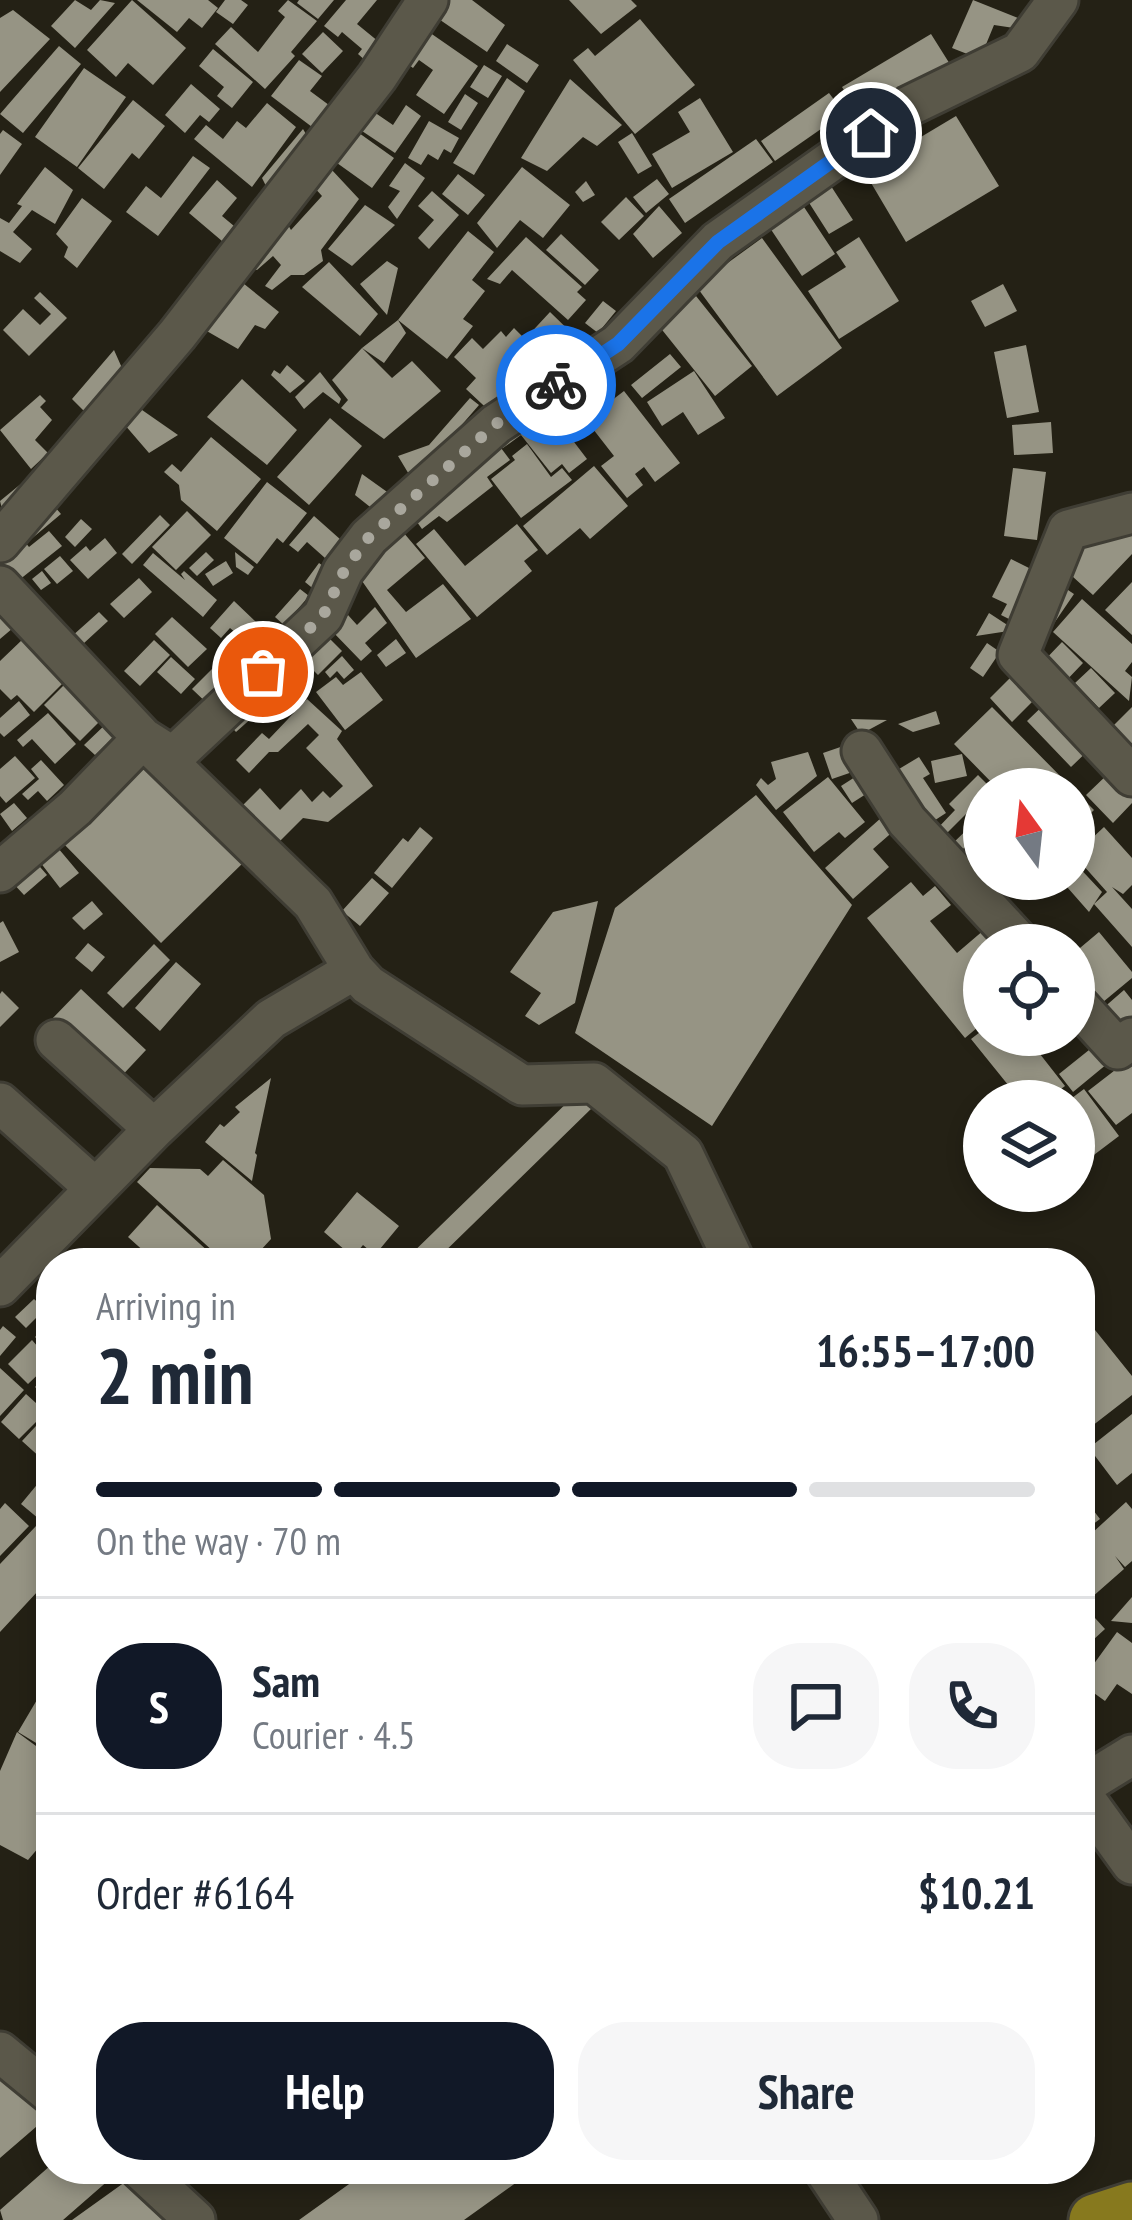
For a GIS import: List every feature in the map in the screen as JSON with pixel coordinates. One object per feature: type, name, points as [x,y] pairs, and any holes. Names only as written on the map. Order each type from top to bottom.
[{"type":"main road","points":[[1095,2220],[1132,2208]]},
{"type":"street","points":[[0,542],[177,335],[377,77],[428,0]]},
{"type":"street","points":[[142,738],[173,757],[323,616],[344,571],[369,537],[496,424],[618,344],[718,242],[909,106],[1020,52],[1058,0]]},
{"type":"street","points":[[1132,513],[1068,530],[1018,655],[1132,776]]},
{"type":"street","points":[[0,586],[142,738],[313,903],[368,985],[522,1085],[594,1083],[683,1154],[728,1248]]},
{"type":"street","points":[[0,872],[75,808],[142,738]]},
{"type":"street","points":[[862,751],[907,820],[1003,924]]},
{"type":"street","points":[[37,1248],[271,1019],[354,970]]},
{"type":"street","points":[[1095,1024],[1118,1049],[1132,1038]]},
{"type":"street","points":[[56,1040],[154,1129]]},
{"type":"street","points":[[0,1103],[95,1188]]},
{"type":"street","points":[[0,1286],[36,1249]]},
{"type":"street","points":[[1095,1779],[1132,1755]]},
{"type":"street","points":[[1095,1811],[1132,1864]]},
{"type":"street","points":[[0,2051],[36,2081]]},
{"type":"street","points":[[156,2184],[194,2220]]},
{"type":"street","points":[[834,2184],[858,2220]]},
{"type":"building","points":[[75,0],[91,10],[100,0],[115,3],[75,48],[51,26]]},
{"type":"building","points":[[132,0],[186,48],[153,85],[128,63],[116,77],[87,50]]},
{"type":"building","points":[[137,0],[208,0],[218,8],[202,28],[189,18],[177,32]]},
{"type":"building","points":[[225,0],[248,5],[233,24],[216,12]]},
{"type":"building","points":[[288,0],[317,21],[291,52],[295,56],[265,89],[215,44],[231,27],[258,52],[285,17],[278,11]]},
{"type":"building","points":[[299,0],[334,0],[318,19]]},
{"type":"building","points":[[346,0],[377,0],[357,24],[390,51],[375,69],[358,54],[362,49],[342,32],[338,37],[324,26]]},
{"type":"building","points":[[434,0],[472,0],[505,25],[487,52],[427,11]]},
{"type":"building","points":[[569,0],[631,0],[637,6],[601,34]]},
{"type":"building","points":[[973,0],[1018,18],[1014,28],[994,25],[980,59],[952,48]]},
{"type":"building","points":[[13,10],[50,39],[0,92],[0,18]]},
{"type":"building","points":[[640,19],[695,85],[635,134],[573,60],[588,48],[595,56]]},
{"type":"building","points":[[426,30],[478,66],[444,114],[416,95],[433,70],[419,60],[413,68],[404,61]]},
{"type":"building","points":[[323,32],[343,51],[322,73],[302,54]]},
{"type":"building","points":[[931,34],[953,69],[864,122],[842,87]]},
{"type":"building","points":[[507,44],[539,65],[527,83],[496,61]]},
{"type":"building","points":[[59,46],[81,64],[23,133],[0,114]]},
{"type":"building","points":[[213,49],[253,82],[232,108],[217,96],[224,87],[199,66]]},
{"type":"building","points":[[299,60],[322,76],[310,91],[337,111],[320,133],[271,96]]},
{"type":"building","points":[[484,65],[502,76],[488,98],[470,87]]},
{"type":"building","points":[[84,68],[126,97],[77,167],[35,137]]},
{"type":"building","points":[[507,78],[525,91],[474,175],[453,163]]},
{"type":"building","points":[[570,79],[622,125],[597,146],[583,137],[547,171],[521,158]]},
{"type":"building","points":[[191,84],[220,109],[209,122],[200,115],[185,133],[165,115]]},
{"type":"building","points":[[829,93],[844,113],[775,161],[761,141]]},
{"type":"building","points":[[465,94],[478,103],[461,130],[448,122]]},
{"type":"building","points":[[700,98],[733,152],[672,188],[652,154],[690,132],[678,112]]},
{"type":"building","points":[[133,100],[165,126],[139,159],[132,153],[104,189],[78,168]]},
{"type":"building","points":[[267,103],[296,127],[252,187],[194,139],[206,125],[223,139],[237,121],[246,128]]},
{"type":"building","points":[[406,105],[421,116],[395,153],[362,131],[374,112],[393,125]]},
{"type":"building","points":[[956,116],[999,186],[906,242],[864,171]]},
{"type":"building","points":[[429,121],[459,138],[451,153],[444,149],[438,160],[428,154],[421,165],[408,158]]},
{"type":"building","points":[[303,129],[316,151],[273,200],[262,178]]},
{"type":"building","points":[[3,130],[22,144],[0,175],[0,134]]},
{"type":"building","points":[[359,133],[394,158],[372,188],[337,163]]},
{"type":"building","points":[[632,133],[652,166],[638,174],[618,142]]},
{"type":"building","points":[[756,139],[773,162],[685,223],[669,199]]},
{"type":"building","points":[[193,156],[210,168],[158,236],[126,212],[146,186],[161,198]]},
{"type":"building","points":[[405,163],[425,178],[397,219],[388,207],[400,191],[389,186]]},
{"type":"building","points":[[45,167],[73,190],[55,224],[32,210],[13,232],[32,249],[20,263],[0,251],[0,218],[9,223]]},
{"type":"building","points":[[522,167],[570,205],[543,238],[520,220],[497,248],[477,223]]},
{"type":"building","points":[[331,169],[359,199],[321,250],[323,261],[304,275],[291,275],[272,290],[265,286],[281,265],[273,256],[257,270],[246,267],[287,223],[291,230],[322,196],[313,186]]},
{"type":"building","points":[[458,174],[485,195],[468,215],[442,194]]},
{"type":"building","points":[[657,179],[669,194],[646,213],[633,197]]},
{"type":"building","points":[[217,180],[237,198],[222,216],[234,226],[222,241],[189,213]]},
{"type":"building","points":[[586,181],[595,195],[583,202],[575,192]]},
{"type":"building","points":[[829,183],[853,220],[829,234],[806,198]]},
{"type":"building","points":[[432,191],[459,215],[429,249],[418,238],[434,220],[418,206]]},
{"type":"building","points":[[626,197],[644,216],[619,240],[601,222]]},
{"type":"building","points":[[82,198],[112,221],[77,268],[64,257],[68,247],[56,234]]},
{"type":"building","points":[[802,204],[835,254],[802,276],[768,225]]},
{"type":"building","points":[[365,205],[395,225],[352,266],[328,249]]},
{"type":"building","points":[[659,206],[682,233],[653,258],[633,234]]},
{"type":"building","points":[[468,231],[494,252],[472,280],[485,291],[463,319],[473,326],[447,359],[398,320]]},
{"type":"building","points":[[561,234],[599,270],[585,285],[546,250]]},
{"type":"building","points":[[526,237],[582,287],[577,292],[586,300],[568,320],[512,270],[500,284],[487,279]]},
{"type":"building","points":[[859,237],[899,301],[839,339],[808,291],[846,267],[836,252]]},
{"type":"building","points":[[762,238],[842,348],[777,396],[696,286]]},
{"type":"building","points":[[387,261],[398,268],[387,315],[360,284]]},
{"type":"building","points":[[329,262],[378,314],[360,336],[302,287]]},
{"type":"building","points":[[238,279],[279,312],[265,329],[255,325],[238,349],[198,326]]},
{"type":"building","points":[[1003,284],[1017,311],[985,327],[971,301]]},
{"type":"building","points":[[40,292],[67,318],[29,356],[3,330],[23,309],[40,325],[51,314],[34,298]]},
{"type":"building","points":[[696,296],[752,366],[715,396],[659,326]]},
{"type":"building","points":[[603,301],[616,311],[598,333],[585,323]]},
{"type":"building","points":[[550,312],[583,344],[552,377],[544,369],[497,418],[466,389],[476,378],[454,357],[472,338],[483,349],[501,331],[506,337],[514,328],[525,339]]},
{"type":"building","points":[[398,320],[406,333],[384,363],[362,348]]},
{"type":"building","points":[[1026,345],[1039,412],[1007,418],[994,352]]},
{"type":"building","points":[[362,348],[392,378],[412,361],[441,391],[384,439],[341,408],[348,400],[332,380]]},
{"type":"building","points":[[114,350],[122,368],[86,413],[72,399]]},
{"type":"building","points":[[670,354],[681,367],[642,398],[631,385]]},
{"type":"building","points":[[287,365],[305,381],[290,393],[271,375],[274,370],[280,374]]},
{"type":"building","points":[[694,371],[725,418],[698,435],[683,412],[662,426],[647,402]]},
{"type":"building","points":[[320,372],[341,399],[339,404],[323,392],[304,409],[295,397]]},
{"type":"building","points":[[242,379],[297,430],[267,465],[207,417]]},
{"type":"building","points":[[624,391],[680,463],[655,482],[644,467],[635,474],[643,485],[627,498],[601,466],[614,456],[586,420]]},
{"type":"building","points":[[553,392],[582,429],[571,438],[587,459],[569,473],[562,464],[551,473],[521,435],[503,448],[496,438]]},
{"type":"building","points":[[40,395],[46,401],[40,407],[52,420],[35,440],[48,453],[31,469],[0,430]]},
{"type":"building","points":[[470,398],[479,405],[413,481],[398,456],[429,445]]},
{"type":"building","points":[[132,403],[178,435],[149,453],[118,417]]},
{"type":"building","points":[[330,418],[362,446],[309,505],[277,477]]},
{"type":"building","points":[[1051,422],[1053,453],[1014,455],[1012,425]]},
{"type":"building","points":[[211,437],[261,479],[217,531],[181,500],[179,485],[164,472],[172,464],[181,472]]},
{"type":"building","points":[[495,440],[510,460],[487,477],[493,486],[447,522],[439,516],[422,529],[407,508]]},
{"type":"building","points":[[527,444],[551,477],[562,468],[572,480],[521,518],[491,479]]},
{"type":"building","points":[[594,466],[628,506],[590,539],[580,528],[547,555],[523,526]]},
{"type":"building","points":[[1013,468],[1046,472],[1037,540],[1004,536]]},
{"type":"building","points":[[362,474],[397,499],[379,514],[355,495]]},
{"type":"building","points":[[267,482],[307,513],[283,543],[277,538],[257,564],[224,538]]},
{"type":"building","points":[[22,483],[28,491],[3,513],[0,501]]},
{"type":"building","points":[[48,499],[61,514],[30,540],[17,525]]},
{"type":"building","points":[[187,511],[211,535],[176,570],[152,547]]},
{"type":"building","points":[[160,515],[170,525],[132,564],[122,554]]},
{"type":"building","points":[[314,516],[341,540],[325,558],[307,542],[298,552],[289,545]]},
{"type":"building","points":[[81,519],[92,529],[75,547],[65,537]]},
{"type":"building","points":[[392,519],[425,558],[387,590],[406,612],[443,584],[471,619],[416,658],[355,571]]},
{"type":"building","points":[[1132,520],[1132,554],[1093,595],[1062,567],[1069,541]]},
{"type":"building","points":[[517,524],[538,550],[524,561],[532,571],[477,617],[416,544],[434,529],[465,566]]},
{"type":"building","points":[[49,531],[62,546],[14,584],[0,567],[0,546],[17,532],[29,547]]},
{"type":"building","points":[[105,538],[117,553],[88,579],[70,560]]},
{"type":"building","points":[[206,552],[214,560],[197,576],[189,568]]},
{"type":"building","points":[[235,552],[254,567],[248,575],[236,567]]},
{"type":"building","points":[[153,553],[185,580],[184,571],[217,600],[203,617],[143,565]]},
{"type":"building","points":[[60,556],[73,571],[57,584],[44,569]]},
{"type":"building","points":[[1011,559],[1043,575],[1019,624],[1001,615],[1007,604],[992,597]]},
{"type":"building","points":[[226,561],[233,573],[213,586],[205,574]]},
{"type":"building","points":[[319,563],[331,572],[316,591],[305,582]]},
{"type":"building","points":[[42,571],[51,583],[41,590],[32,579]]},
{"type":"building","points":[[139,578],[152,592],[124,618],[110,604]]},
{"type":"building","points":[[1132,582],[1132,635],[1105,610]]},
{"type":"building","points":[[1059,584],[1074,594],[1044,638]]},
{"type":"building","points":[[300,589],[309,596],[284,625],[275,617]]},
{"type":"building","points":[[1082,599],[1132,644],[1132,662],[1125,671],[1132,677],[1129,701],[1053,632]]},
{"type":"building","points":[[234,601],[257,623],[242,638],[230,628],[221,638],[210,628]]},
{"type":"building","points":[[375,607],[387,623],[365,643],[372,651],[361,661],[331,630],[348,615],[357,625]]},
{"type":"building","points":[[99,612],[108,621],[71,655],[62,645]]},
{"type":"building","points":[[0,613],[13,628],[0,639]]},
{"type":"building","points":[[989,613],[1015,630],[976,636]]},
{"type":"building","points":[[172,617],[207,649],[188,667],[155,634]]},
{"type":"building","points":[[269,621],[283,632],[266,652],[252,641]]},
{"type":"building","points":[[322,631],[342,651],[318,675],[306,663],[299,670],[291,663]]},
{"type":"building","points":[[23,639],[65,681],[34,712],[17,695],[11,700],[0,689],[0,661]]},
{"type":"building","points":[[396,639],[406,653],[386,667],[377,655]]},
{"type":"building","points":[[154,640],[170,655],[140,686],[124,671]]},
{"type":"building","points":[[1062,642],[1083,663],[1061,686],[1040,665]]},
{"type":"building","points":[[987,643],[1000,652],[983,677],[970,668]]},
{"type":"building","points":[[342,656],[354,670],[344,679],[337,671],[330,678],[325,672]]},
{"type":"building","points":[[171,657],[195,679],[181,694],[157,672]]},
{"type":"building","points":[[215,666],[234,685],[211,707],[192,689]]},
{"type":"building","points":[[1091,668],[1115,693],[1099,708],[1075,683]]},
{"type":"building","points":[[361,672],[383,700],[345,730],[316,692],[336,677],[343,685]]},
{"type":"building","points":[[285,674],[305,692],[293,705],[283,696],[261,720],[254,716],[236,732],[226,721]]},
{"type":"building","points":[[1014,674],[1037,697],[1012,722],[990,698]]},
{"type":"building","points":[[68,681],[104,717],[80,741],[44,705]]},
{"type":"building","points":[[1051,698],[1095,744],[1071,767],[1027,721]]},
{"type":"building","points":[[307,699],[342,731],[337,739],[373,786],[328,822],[303,818],[278,843],[242,806],[260,788],[280,810],[301,789],[312,802],[323,791],[330,798],[343,786],[306,748],[319,735],[308,724],[249,773],[236,760],[262,733],[269,739]]},
{"type":"building","points":[[19,701],[30,715],[4,737],[0,718]]},
{"type":"building","points":[[992,707],[1052,768],[977,768],[954,744]]},
{"type":"building","points":[[1132,707],[1132,744],[1113,726]]},
{"type":"building","points":[[936,711],[940,724],[913,732],[898,724]]},
{"type":"building","points":[[48,713],[76,744],[55,764],[32,739],[23,747],[17,740]]},
{"type":"building","points":[[851,719],[887,720],[861,734]]},
{"type":"building","points":[[108,722],[118,733],[95,755],[84,745]]},
{"type":"building","points":[[855,742],[864,768],[832,779],[823,753]]},
{"type":"building","points":[[808,752],[817,776],[776,810],[756,785],[761,778],[768,785],[776,779],[771,762]]},
{"type":"building","points":[[962,754],[963,777],[935,783],[931,761]]},
{"type":"building","points":[[142,755],[246,860],[161,943],[58,838]]},
{"type":"building","points":[[15,756],[35,778],[6,803],[0,796],[0,769]]},
{"type":"building","points":[[919,757],[930,774],[923,778],[946,813],[923,828],[889,775]]},
{"type":"building","points":[[41,760],[64,785],[47,801],[38,791],[28,800],[22,794],[39,779],[31,769]]},
{"type":"building","points":[[866,770],[877,787],[852,803],[841,786]]},
{"type":"building","points":[[1109,773],[1132,796],[1132,803],[1113,823],[1095,804],[1095,786]]},
{"type":"building","points":[[828,777],[865,822],[845,838],[839,832],[814,852],[783,812]]},
{"type":"building","points":[[963,790],[963,817],[943,837],[936,830],[955,810],[949,804]]},
{"type":"building","points":[[756,795],[852,905],[712,1126],[575,1033],[615,908]]},
{"type":"building","points":[[14,803],[27,818],[12,831],[0,814]]},
{"type":"building","points":[[891,809],[904,822],[873,849],[889,867],[853,899],[825,868]]},
{"type":"building","points":[[420,827],[433,838],[392,888],[374,873],[403,838],[408,842]]},
{"type":"building","points":[[1104,827],[1132,858],[1132,885],[1123,894],[1112,887],[1132,909],[1132,947],[1094,904],[1107,892],[1095,879],[1095,835]]},
{"type":"building","points":[[963,833],[963,849],[958,854],[950,846]]},
{"type":"building","points":[[58,848],[79,873],[60,888],[40,862]]},
{"type":"building","points":[[34,860],[47,875],[24,895],[11,881]]},
{"type":"building","points":[[372,878],[389,893],[360,926],[342,911]]},
{"type":"building","points":[[911,882],[923,896],[935,886],[951,905],[930,921],[957,953],[963,948],[963,1036],[867,918]]},
{"type":"building","points":[[1095,884],[1102,892],[1089,912],[1078,900],[1095,900]]},
{"type":"building","points":[[92,901],[103,914],[84,930],[72,918]]},
{"type":"building","points":[[598,901],[575,1003],[539,1025],[525,1016],[541,993],[510,972],[553,912]]},
{"type":"building","points":[[3,921],[19,952],[0,962],[0,923]]},
{"type":"building","points":[[1099,932],[1132,972],[1132,978],[1097,1007],[1095,1005],[1095,935]]},
{"type":"building","points":[[88,943],[105,957],[92,972],[75,958]]},
{"type":"building","points":[[154,944],[170,960],[123,1008],[107,993]]},
{"type":"building","points":[[176,962],[201,984],[160,1031],[135,1008]]},
{"type":"building","points":[[81,989],[146,1050],[116,1082],[50,1021]]},
{"type":"building","points":[[1124,990],[1132,1000],[1132,1028],[1123,1036],[1101,1010]]},
{"type":"building","points":[[2,991],[19,1008],[0,1027],[0,994]]},
{"type":"building","points":[[1099,1042],[1113,1059],[1088,1080],[1064,1080],[1059,1074],[1082,1056],[1095,1056]]},
{"type":"building","points":[[985,1056],[1042,1056],[1060,1080],[1004,1080]]},
{"type":"building","points":[[1132,1057],[1132,1113],[1116,1125],[1095,1100],[1095,1086]]},
{"type":"building","points":[[271,1078],[252,1181],[205,1142],[220,1124],[224,1127],[240,1112],[235,1107]]},
{"type":"building","points":[[578,1092],[593,1107],[448,1248],[417,1248]]},
{"type":"building","points":[[1095,1104],[1119,1136],[1095,1154]]},
{"type":"building","points":[[223,1160],[264,1195],[271,1239],[263,1248],[210,1248],[137,1182],[150,1168],[200,1169],[208,1176]]},
{"type":"building","points":[[357,1192],[399,1226],[381,1248],[343,1248],[324,1232]]},
{"type":"building","points":[[157,1205],[204,1248],[140,1248],[128,1237]]},
{"type":"building","points":[[36,1301],[36,1318],[26,1328],[15,1317]]},
{"type":"building","points":[[3,1326],[16,1337],[0,1356],[0,1330]]},
{"type":"building","points":[[1095,1330],[1132,1376],[1132,1395],[1095,1424]]},
{"type":"building","points":[[32,1340],[36,1345],[36,1376],[28,1384],[8,1364]]},
{"type":"building","points":[[0,1368],[24,1390],[0,1416]]},
{"type":"building","points":[[26,1394],[36,1403],[36,1422],[19,1439],[1,1422]]},
{"type":"building","points":[[1132,1414],[1132,1473],[1117,1485],[1095,1456],[1095,1443]]},
{"type":"building","points":[[36,1426],[36,1454],[22,1441]]},
{"type":"building","points":[[36,1486],[36,1516],[21,1504]]},
{"type":"building","points":[[1126,1502],[1132,1509],[1132,1561],[1125,1567],[1115,1556],[1124,1569],[1095,1594],[1095,1530]]},
{"type":"building","points":[[5,1503],[29,1526],[0,1556],[0,1509]]},
{"type":"building","points":[[36,1526],[36,1593],[0,1632],[0,1564]]},
{"type":"building","points":[[1132,1597],[1132,1623],[1111,1621]]},
{"type":"building","points":[[1095,1618],[1105,1629],[1095,1638]]},
{"type":"building","points":[[1117,1632],[1132,1643],[1132,1694],[1117,1684],[1105,1701],[1095,1694],[1095,1662]]},
{"type":"building","points":[[36,1701],[36,1743],[18,1732]]},
{"type":"building","points":[[17,1732],[36,1746],[36,1851],[28,1860],[0,1845],[0,1771]]},
{"type":"building","points":[[0,2078],[36,2103],[36,2127],[0,2158]]},
{"type":"building","points":[[36,2178],[36,2184],[104,2184],[63,2220],[3,2220],[0,2210]]},
{"type":"building","points":[[122,2184],[137,2184],[163,2220],[72,2220]]},
{"type":"building","points":[[349,2184],[514,2184],[464,2220],[299,2220]]},
{"type":"way so far","points":[[263,672],[323,616],[344,571],[369,537],[496,424],[556,385]]},
{"type":"route","points":[[556,385],[618,344],[718,242],[871,133]]}]
